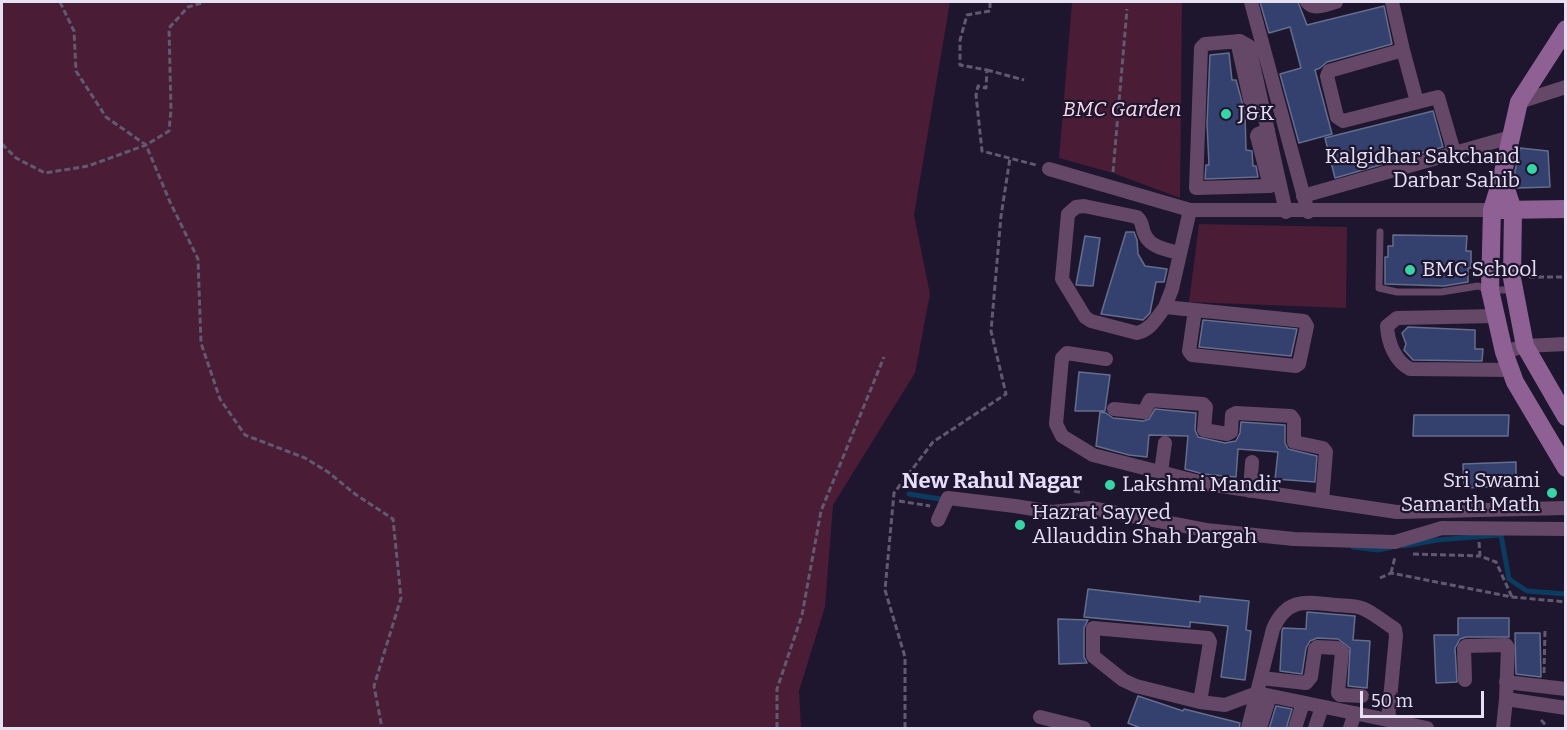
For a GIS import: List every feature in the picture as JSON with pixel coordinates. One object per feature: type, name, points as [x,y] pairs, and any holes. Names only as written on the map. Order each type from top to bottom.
[{"type":"street","points":[[1251,2],[1308,212]]},
{"type":"street","points":[[1307,2],[1314,7],[1336,2]]},
{"type":"street","points":[[1392,2],[1417,102]]},
{"type":"street","points":[[1566,29],[1519,102],[1492,210],[1490,290],[1504,352],[1515,382],[1566,468]]},
{"type":"street","points":[[1237,41],[1252,108]]},
{"type":"street","points":[[1268,130],[1257,136],[1270,186],[1196,188],[1201,48],[1205,44],[1237,41],[1249,46],[1268,130],[1286,212]]},
{"type":"street","points":[[1403,50],[1329,71],[1327,76],[1337,117],[1343,122],[1436,97],[1439,98],[1454,152]]},
{"type":"street","points":[[1519,102],[1566,87]]},
{"type":"street","points":[[1303,196],[1511,137]]},
{"type":"street","points":[[1049,169],[1190,210],[1308,212],[1566,209]]},
{"type":"street","points":[[1502,177],[1513,210],[1514,284],[1525,346],[1566,417]]},
{"type":"street","points":[[1180,253],[1156,246],[1146,237],[1143,224],[1137,217],[1084,206],[1076,207],[1068,214],[1062,279],[1085,317],[1091,321],[1137,333],[1145,331],[1165,307],[1172,289],[1190,210]]},
{"type":"street","points":[[1165,307],[1195,310],[1304,321],[1307,326],[1299,364],[1296,366],[1192,355],[1189,351],[1195,310]]},
{"type":"street","points":[[1496,316],[1397,318],[1387,326],[1388,340],[1401,364],[1410,369],[1511,370]]},
{"type":"street","points":[[1504,352],[1525,346],[1566,344]]},
{"type":"street","points":[[1107,359],[1067,353],[1064,356],[1056,424],[1058,432],[1093,455],[1207,484],[1397,512],[1425,506],[1566,508]]},
{"type":"street","points":[[1114,409],[1144,412],[1150,400],[1203,404],[1206,406],[1204,430],[1227,434],[1231,432],[1232,415],[1236,413],[1291,416],[1294,420],[1294,442],[1323,448],[1326,452],[1322,501]]},
{"type":"street","points":[[1161,472],[1165,443]]},
{"type":"street","points":[[1250,490],[1252,462]]},
{"type":"street","points":[[941,514],[948,498],[1052,512],[1091,508],[1206,530],[1294,539],[1395,542],[1442,528],[1566,529]]},
{"type":"street","points":[[1260,729],[1263,694],[1260,678],[1273,629],[1278,617],[1287,608],[1300,602],[1361,607],[1395,629],[1396,636],[1379,722]]},
{"type":"street","points":[[1200,702],[1210,642],[1208,638],[1093,628],[1094,656],[1123,680],[1136,686],[1200,702],[1225,705],[1263,694],[1355,713],[1379,722],[1427,729]]},
{"type":"street","points":[[1465,680],[1464,648],[1466,646],[1503,645],[1508,648],[1503,729]]},
{"type":"street","points":[[1260,678],[1306,683],[1311,677],[1315,649],[1317,647],[1337,648],[1342,651],[1338,693],[1362,696]]},
{"type":"street","points":[[1506,682],[1566,689]]},
{"type":"street","points":[[1546,687],[1546,705]]},
{"type":"street","points":[[1248,729],[1263,694]]},
{"type":"street","points":[[1506,699],[1566,708]]},
{"type":"street","points":[[1295,729],[1303,703]]},
{"type":"street","points":[[1315,729],[1322,707]]},
{"type":"street","points":[[1350,729],[1355,713]]},
{"type":"street","points":[[1040,717],[1084,729]]},
{"type":"lane","points":[[1380,232],[1379,288],[1397,292],[1441,292],[1478,286],[1490,290],[1514,284]]},
{"type":"path","points":[[60,2],[74,31],[76,71],[106,117],[146,145],[170,202],[198,258],[201,343],[220,399],[245,435],[305,458],[393,519],[401,598],[374,686],[382,729]]},
{"type":"path","points":[[2,144],[16,158],[45,173],[88,166],[146,145],[169,131],[170,28],[188,7],[205,2]]},
{"type":"path","points":[[990,2],[990,11],[967,15],[960,40],[960,65],[1024,80]]},
{"type":"path","points":[[1113,188],[1127,9]]},
{"type":"path","points":[[987,70],[986,88],[978,86],[976,94],[982,151],[1049,169]]},
{"type":"path","points":[[905,729],[904,657],[885,590],[894,493],[933,442],[1006,394],[991,331],[1001,216],[1010,158]]},
{"type":"path","points":[[1514,284],[1566,277]]},
{"type":"path","points":[[777,729],[777,689],[802,615],[820,511],[884,357]]},
{"type":"path","points":[[899,501],[941,514]]},
{"type":"path","points":[[1479,528],[1480,556]]},
{"type":"path","points":[[1391,573],[1396,553]]},
{"type":"path","points":[[1405,554],[1480,556],[1496,562],[1512,597]]},
{"type":"path","points":[[1380,578],[1391,573],[1512,597],[1566,602]]},
{"type":"path","points":[[1545,630],[1546,687]]},
{"type":"green space","points":[[2,2],[950,2],[914,215],[930,294],[915,373],[833,505],[825,607],[799,691],[801,728],[2,728]]},
{"type":"green space","name":"BMC Garden","points":[[1072,2],[1182,2],[1180,198],[1113,173],[1059,158]]},
{"type":"green space","points":[[1199,224],[1347,227],[1346,308],[1189,302]]},
{"type":"building","points":[[1260,2],[1298,2],[1307,25],[1384,6],[1392,44],[1327,62],[1315,70],[1332,134],[1299,143],[1280,74],[1301,68],[1290,27],[1269,33]]},
{"type":"building","name":"J&K","points":[[1229,53],[1232,80],[1236,80],[1245,113],[1246,150],[1252,151],[1253,166],[1256,166],[1258,177],[1205,179],[1206,165],[1209,165],[1207,124],[1210,55]]},
{"type":"building","points":[[1433,111],[1443,147],[1335,178],[1325,138]]},
{"type":"building","name":"Kalgidhar Sakchand Darbar Sahib","points":[[1520,148],[1548,151],[1550,187],[1517,188],[1515,171]]},
{"type":"building","points":[[1126,232],[1134,232],[1138,254],[1145,266],[1167,269],[1164,282],[1156,282],[1150,313],[1143,320],[1101,314]]},
{"type":"building","points":[[1393,235],[1467,236],[1466,251],[1471,251],[1468,282],[1444,286],[1385,284],[1385,257],[1388,257],[1388,246],[1393,246]]},
{"type":"building","points":[[1085,236],[1100,238],[1093,286],[1076,285]]},
{"type":"building","points":[[1203,320],[1297,329],[1291,356],[1199,347]]},
{"type":"building","points":[[1408,327],[1475,330],[1475,349],[1483,349],[1482,361],[1413,360],[1404,350],[1406,344],[1402,333]]},
{"type":"building","points":[[1079,372],[1110,375],[1105,411],[1075,411]]},
{"type":"building","points":[[1155,409],[1196,413],[1195,430],[1198,437],[1225,443],[1236,441],[1240,433],[1241,422],[1285,425],[1285,443],[1288,449],[1317,456],[1315,482],[1275,479],[1278,452],[1238,449],[1236,477],[1203,474],[1185,469],[1188,436],[1149,435],[1147,457],[1129,455],[1096,446],[1100,412],[1113,418],[1143,421],[1149,419]]},
{"type":"building","points":[[1414,415],[1509,415],[1508,436],[1413,436]]},
{"type":"building","points":[[1516,462],[1516,486],[1464,488],[1463,464]]},
{"type":"building","points":[[1088,589],[1200,602],[1200,596],[1249,601],[1246,630],[1251,631],[1245,680],[1221,677],[1228,626],[1190,622],[1190,627],[1084,617]]},
{"type":"building","points":[[1307,612],[1355,616],[1353,640],[1370,641],[1367,688],[1348,686],[1350,648],[1338,639],[1317,638],[1310,641],[1306,648],[1302,674],[1280,671],[1283,628],[1306,629]]},
{"type":"building","points":[[1458,618],[1509,618],[1509,637],[1460,639],[1455,648],[1457,682],[1436,683],[1434,635],[1458,635]]},
{"type":"building","points":[[1058,619],[1088,620],[1084,628],[1084,657],[1087,663],[1059,664]]},
{"type":"building","points":[[1515,633],[1540,633],[1541,677],[1516,674]]},
{"type":"building","points":[[1138,696],[1183,711],[1184,709],[1240,723],[1239,729],[1143,729],[1128,723]]},
{"type":"building","points":[[1276,706],[1292,709],[1286,729],[1269,729]]},
{"type":"waterway","points":[[909,494],[946,500]]},
{"type":"waterway","points":[[1404,546],[1437,540],[1501,535],[1509,579],[1527,591],[1566,594]]},
{"type":"waterway","points":[[1353,547],[1378,550],[1392,547]]},
{"type":"place","name":"J&K","points":[[1226,114]]},
{"type":"place","name":"Kalgidhar Sakchand Darbar Sahib","points":[[1532,169]]},
{"type":"place","name":"BMC School","points":[[1410,270]]},
{"type":"place","name":"Lakshmi Mandir","points":[[1110,485]]},
{"type":"place","name":"Sri Swami Samarth Math","points":[[1552,493]]},
{"type":"place","name":"Hazrat Sayyed Allauddin Shah Dargah","points":[[1020,525]]},
{"type":"district","name":"New Rahul Nagar","points":[[992,482]]}]
